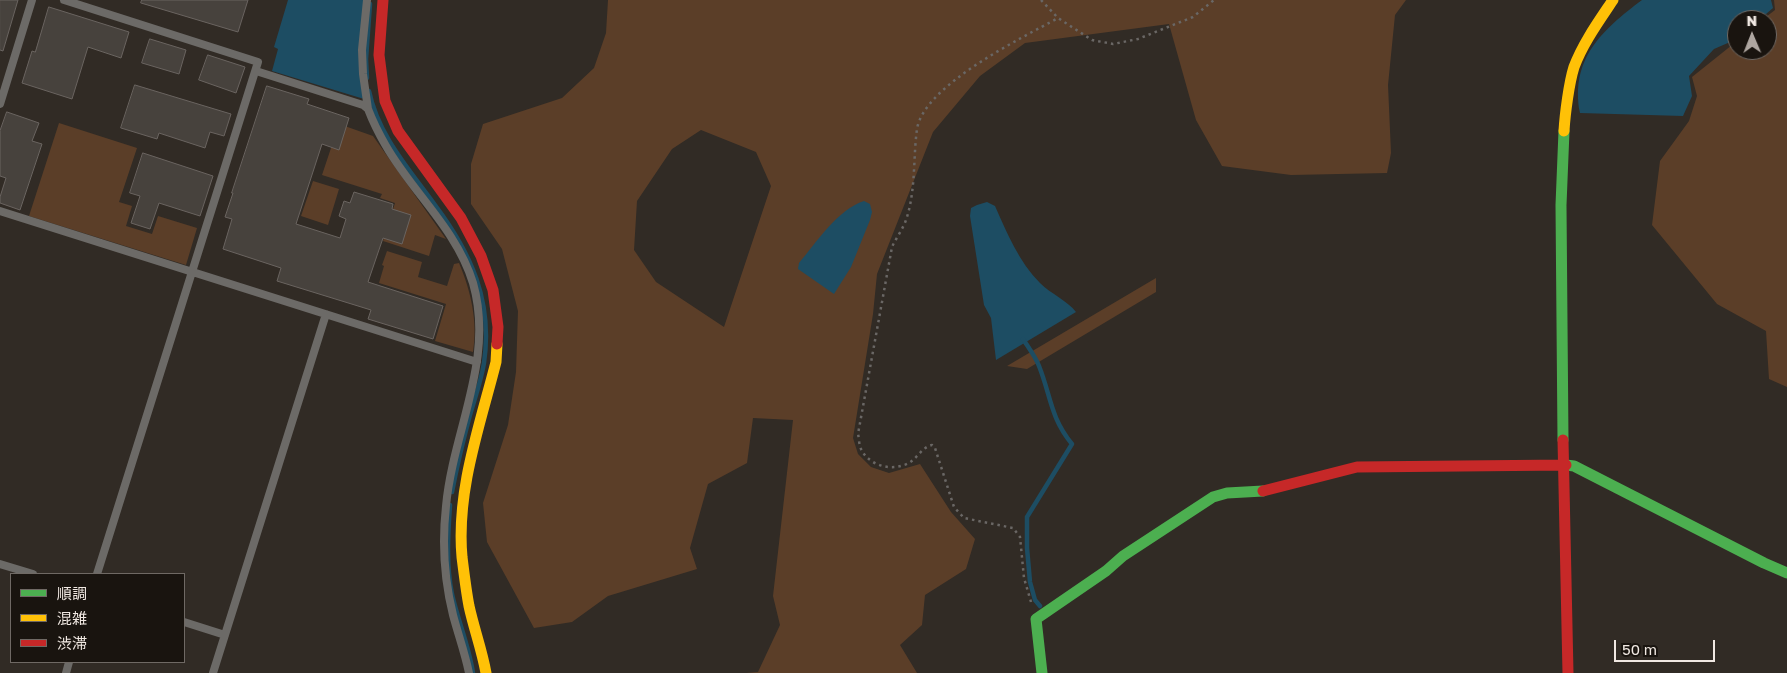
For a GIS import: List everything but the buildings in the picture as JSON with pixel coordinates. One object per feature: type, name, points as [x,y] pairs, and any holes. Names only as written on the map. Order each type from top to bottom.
[{"type":"street","points":[[383,0],[379,55],[384,101],[398,131],[461,218],[481,256],[493,290],[498,326],[496,362],[465,484],[461,519],[462,556],[469,606],[486,673]]},
{"type":"street","points":[[1568,673],[1563,464],[1561,205],[1565,117],[1574,67],[1592,31],[1613,0]]},
{"type":"street","points":[[1042,673],[1036,619],[1106,571],[1123,556],[1212,497],[1226,492],[1269,491],[1357,467],[1563,464],[1574,466],[1787,573]]},
{"type":"lane","points":[[0,104],[32,0]]},
{"type":"lane","points":[[64,0],[258,62],[97,573]]},
{"type":"lane","points":[[367,0],[362,50],[368,109],[386,148],[445,227],[462,254],[473,283],[478,310],[480,338],[475,377],[451,471],[446,505],[444,547],[448,590],[469,673]]},
{"type":"lane","points":[[256,71],[363,105],[368,109]]},
{"type":"lane","points":[[0,74],[8,77]]},
{"type":"lane","points":[[0,211],[477,362]]},
{"type":"lane","points":[[213,673],[326,314]]},
{"type":"lane","points":[[0,564],[30,573]]},
{"type":"lane","points":[[185,622],[225,635]]},
{"type":"path","points":[[1041,0],[1058,18],[1092,40],[1113,44],[1138,39],[1194,17],[1214,0]]},
{"type":"path","points":[[1036,619],[1024,578],[1020,536],[1013,528],[964,518],[954,507],[937,452],[932,445],[927,446],[919,456],[905,465],[886,467],[870,461],[860,448],[858,434],[892,246],[906,221],[911,199],[918,126],[924,111],[952,81],[1014,42],[1058,18]]},
{"type":"shaded area","points":[[608,0],[1406,0],[1395,15],[1388,85],[1391,153],[1387,173],[1291,175],[1222,166],[1196,120],[1169,24],[1025,43],[980,76],[933,132],[877,274],[873,314],[853,438],[858,454],[871,467],[889,473],[920,464],[951,512],[975,539],[966,569],[925,595],[922,625],[900,645],[917,673],[746,673],[758,672],[780,625],[773,596],[793,420],[753,418],[747,463],[708,484],[690,548],[697,569],[608,596],[572,622],[534,628],[487,542],[483,503],[508,425],[516,372],[518,311],[502,249],[471,204],[471,164],[483,124],[562,98],[594,68],[606,33]],"holes":[[[701,130],[756,152],[771,186],[724,327],[656,282],[634,250],[637,201],[672,149]]]},
{"type":"shaded area","points":[[1774,0],[1787,0],[1787,387],[1769,379],[1766,331],[1717,304],[1652,225],[1660,161],[1689,121],[1697,96],[1692,77],[1727,49],[1727,60],[1777,60],[1777,10],[1775,10]]},
{"type":"shaded area","points":[[59,123],[137,148],[119,202],[132,206],[126,226],[152,234],[158,216],[197,228],[186,265],[29,216]]},
{"type":"shaded area","points":[[339,124],[373,136],[446,239],[435,235],[429,256],[383,241],[395,203],[380,198],[382,194],[322,175]]},
{"type":"shaded area","points":[[313,181],[339,189],[328,225],[301,216]]},
{"type":"shaded area","points":[[387,251],[422,262],[418,277],[447,286],[454,264],[459,263],[467,284],[474,318],[473,352],[435,341],[446,304],[379,283]]},
{"type":"shaded area","points":[[1156,278],[1156,292],[1027,369],[1007,366]]},
{"type":"water","points":[[288,0],[364,0],[364,99],[272,71],[278,49],[274,47]]},
{"type":"water","points":[[1642,0],[1771,0],[1773,8],[1771,10],[1727,10],[1727,43],[1714,49],[1689,76],[1692,96],[1683,116],[1580,113],[1578,94],[1580,77],[1585,61],[1602,35],[1627,11]]},
{"type":"water","points":[[864,201],[870,204],[872,212],[870,220],[851,267],[834,294],[798,269],[799,263],[836,219],[854,205]]},
{"type":"water","points":[[987,202],[995,206],[1014,247],[1033,275],[1044,287],[1069,304],[1076,312],[996,360],[991,318],[984,305],[970,216],[971,208]]},
{"type":"waterway","points":[[367,78],[366,59],[370,4]]},
{"type":"waterway","points":[[369,91],[373,107],[387,137],[459,241],[469,260],[482,298],[486,340],[484,363],[452,492]]},
{"type":"waterway","points":[[1023,339],[1039,366],[1059,425],[1072,444],[1027,517],[1030,582],[1035,600],[1040,606]]},
{"type":"waterway","points":[[450,505],[448,550],[450,583],[473,673]]},
{"type":"traffic: fast","points":[[1563,440],[1561,205],[1564,131]]},
{"type":"traffic: fast","points":[[1566,465],[1574,466],[1787,573]]},
{"type":"traffic: fast","points":[[1042,673],[1036,619],[1106,571],[1123,556],[1213,497],[1227,493],[1263,491]]},
{"type":"traffic: slow","points":[[1564,131],[1570,81],[1574,67],[1587,41],[1613,0]]},
{"type":"traffic: slow","points":[[486,673],[468,600],[462,557],[461,532],[466,483],[496,362],[497,344]]},
{"type":"traffic: jam","points":[[383,0],[379,55],[385,101],[398,131],[461,218],[481,256],[493,290],[498,327],[497,344]]},
{"type":"traffic: jam","points":[[1563,440],[1568,673]]},
{"type":"traffic: jam","points":[[1263,491],[1357,467],[1566,465]]}]
